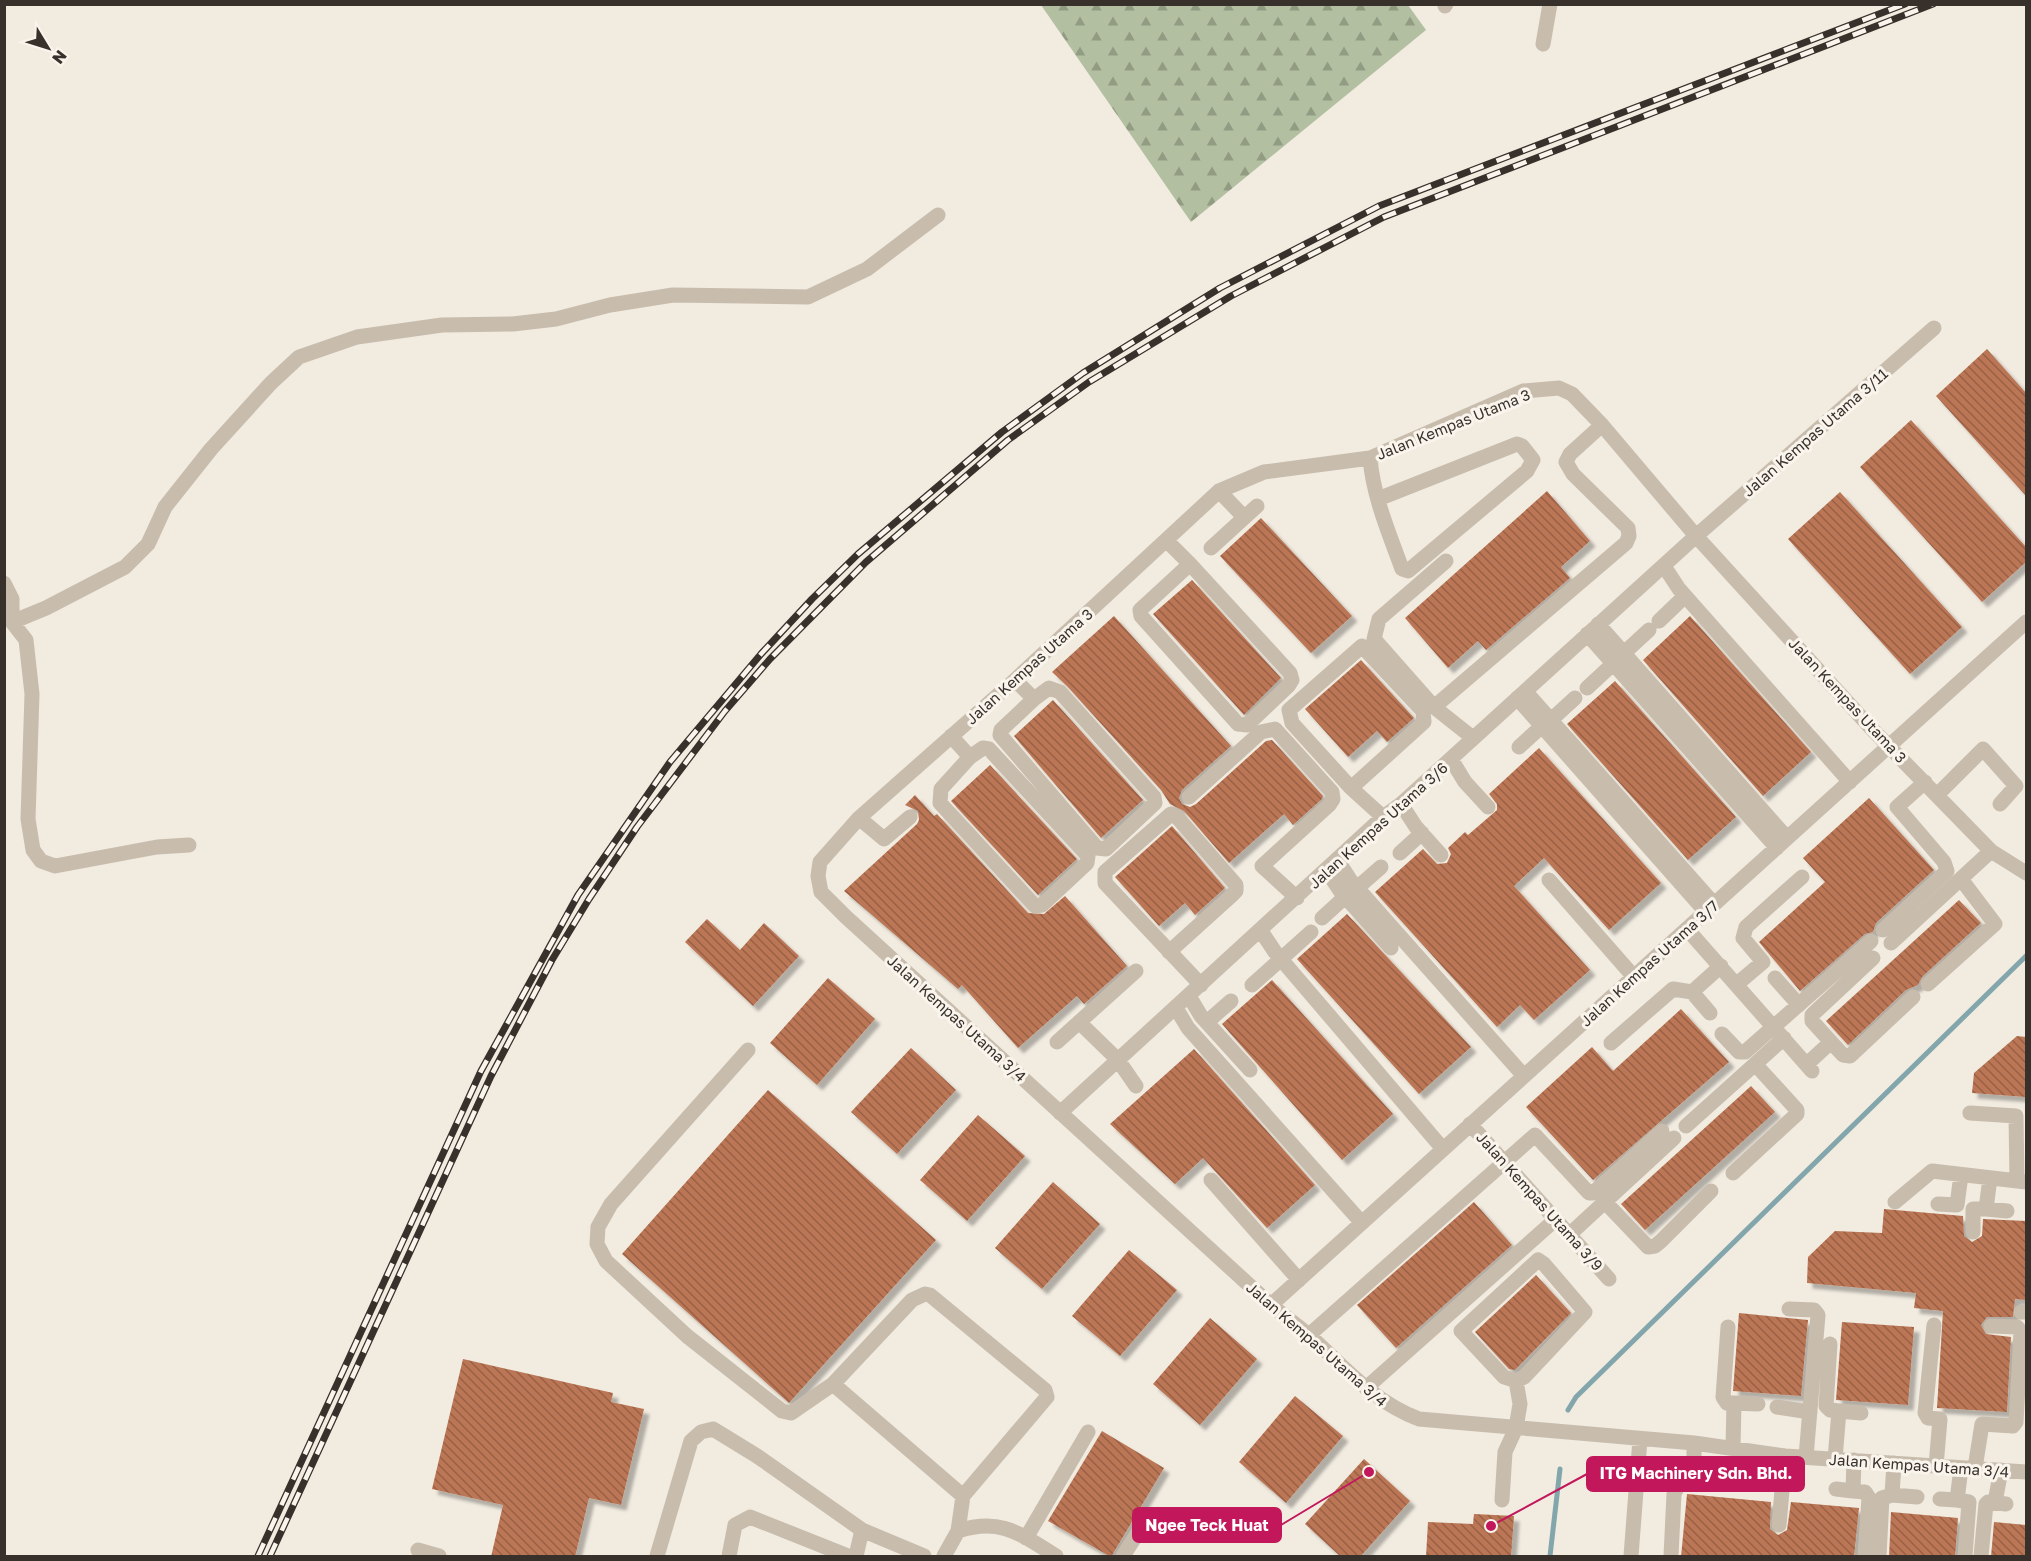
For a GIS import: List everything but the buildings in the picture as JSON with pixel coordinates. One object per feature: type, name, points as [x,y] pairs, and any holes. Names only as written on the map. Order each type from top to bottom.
[{"type":"street","points":[[1543,44],[1550,4]]},
{"type":"street","points":[[8,621],[46,608],[125,567],[148,544],[165,507],[211,449],[271,383],[299,357],[357,337],[442,326],[513,324],[556,319],[610,305],[673,295],[808,297],[867,269],[938,215]]},
{"type":"street","name":"Jalan Kempas Utama 3/11","points":[[1696,537],[1934,328]]},
{"type":"street","name":"Jalan Kempas Utama 3","points":[[820,862],[859,819],[1015,680],[1220,491],[1264,472],[1370,458],[1524,391],[1559,388],[1572,394],[1602,425],[1696,537],[1937,795],[1991,851],[2026,873]]},
{"type":"street","points":[[1434,707],[1626,543],[1629,536],[1628,528],[1573,474],[1566,462],[1570,454],[1602,425]]},
{"type":"street","points":[[1370,458],[1378,499],[1402,569],[1408,571],[1527,471],[1533,460],[1522,446],[1517,444],[1378,499]]},
{"type":"street","points":[[1220,491],[1244,517]]},
{"type":"street","points":[[1211,548],[1257,506]]},
{"type":"street","name":"Jalan Kempas Utama 3/6","points":[[1060,1113],[1383,817],[1401,804],[1696,537]]},
{"type":"street","points":[[1167,541],[1190,564],[1290,673],[1292,680],[1289,685],[1247,725],[1238,724],[1141,616],[1140,610],[1190,564]]},
{"type":"street","points":[[1446,561],[1379,619],[1374,639],[1434,707],[1473,738]]},
{"type":"street","points":[[1664,566],[1685,597],[1850,782]]},
{"type":"street","points":[[4,573],[5,583],[12,599],[8,621]]},
{"type":"street","points":[[1587,688],[1685,597]]},
{"type":"street","points":[[8,621],[26,640],[32,694],[28,819],[33,850],[41,861],[55,866],[158,847],[189,845]]},
{"type":"street","name":"Jalan Kempas Utama 3/7","points":[[1271,1305],[2026,622]]},
{"type":"street","points":[[1592,629],[1782,843]]},
{"type":"street","points":[[1351,788],[1424,722],[1423,711],[1362,646],[1289,710],[1292,723],[1351,788],[1383,817]]},
{"type":"street","points":[[1015,680],[1034,699]]},
{"type":"street","points":[[1049,687],[1060,692],[1154,797],[1155,803],[1106,849],[1097,848],[1000,735],[1001,730],[1034,699],[1049,687]]},
{"type":"street","points":[[1521,695],[1710,908]]},
{"type":"street","points":[[1519,747],[1575,698]]},
{"type":"street","points":[[1189,797],[1261,732],[1275,729],[1332,792],[1333,799],[1262,866],[1297,898]]},
{"type":"street","points":[[951,736],[970,757]]},
{"type":"street","points":[[983,748],[989,749],[1088,856],[1083,868],[1042,905],[1035,906],[940,803],[941,789],[970,757],[983,748]]},
{"type":"street","points":[[1937,795],[1983,748],[2016,786],[2000,804]]},
{"type":"street","points":[[1450,759],[1465,782],[1488,807]]},
{"type":"street","points":[[1925,782],[1897,807],[1944,862],[1947,871],[1887,936],[1961,879],[1991,851]]},
{"type":"street","points":[[1401,804],[1422,834],[1441,855]]},
{"type":"street","points":[[1169,952],[1236,891],[1236,885],[1172,814],[1105,872],[1105,883],[1169,952],[1201,986]]},
{"type":"street","points":[[859,819],[884,839],[910,817]]},
{"type":"street","points":[[1400,853],[1422,834]]},
{"type":"street","name":"Jalan Kempas Utama 3/4","points":[[820,862],[818,876],[821,892],[1271,1305],[1309,1335],[1389,1407],[1419,1419],[1694,1443],[1785,1456],[2026,1472]]},
{"type":"street","points":[[1332,866],[1391,948]]},
{"type":"street","points":[[1322,918],[1381,867]]},
{"type":"street","points":[[1737,984],[1762,962],[1743,938],[1746,927],[1802,877]]},
{"type":"street","points":[[1928,984],[1995,924],[1961,879]]},
{"type":"street","points":[[1549,880],[1634,977]]},
{"type":"street","points":[[1351,893],[1524,1076]]},
{"type":"street","points":[[1687,929],[1809,1068],[1831,1042]]},
{"type":"street","points":[[1261,931],[1281,959],[1443,1149]]},
{"type":"street","points":[[1252,985],[1311,932]]},
{"type":"street","points":[[1722,1034],[1742,1054],[1871,941]]},
{"type":"street","points":[[1873,958],[1812,1015],[1812,1021],[1843,1055],[1850,1056],[1913,997]]},
{"type":"street","points":[[1692,992],[1721,966]]},
{"type":"street","points":[[1057,1042],[1136,970]]},
{"type":"street","points":[[1775,978],[1799,1005]]},
{"type":"street","points":[[1611,1043],[1673,989],[1692,992],[1710,1013]]},
{"type":"street","points":[[1189,996],[1207,1022],[1250,1070]]},
{"type":"street","points":[[1207,1022],[1231,1001]]},
{"type":"street","points":[[1176,1008],[1188,1028],[1362,1223]]},
{"type":"street","points":[[1079,1022],[1118,1060],[1136,1086]]},
{"type":"street","points":[[1686,1125],[1784,1038]]},
{"type":"street","points":[[748,1050],[611,1204],[598,1227],[597,1244],[606,1261],[687,1336],[782,1411],[790,1413],[833,1384],[912,1300],[925,1294],[930,1295],[1045,1390],[1047,1397],[1044,1404],[963,1496],[958,1531],[944,1557]]},
{"type":"street","points":[[1733,1173],[1797,1114],[1797,1110],[1755,1064]]},
{"type":"street","points":[[1895,1202],[1932,1172],[2022,1182],[2016,1116],[1970,1113]]},
{"type":"street","name":"Jalan Kempas Utama 3/9","points":[[1470,1124],[1609,1279]]},
{"type":"street","points":[[1309,1335],[1535,1135],[1584,1189],[1593,1193],[1668,1134],[1570,1234]]},
{"type":"street","points":[[1938,1204],[1958,1205],[1961,1175]]},
{"type":"street","points":[[1986,1209],[1990,1178]]},
{"type":"street","points":[[1211,1180],[1299,1280]]},
{"type":"street","points":[[1604,1201],[1648,1247],[1655,1246],[1661,1241],[1711,1191]]},
{"type":"street","points":[[1973,1232],[1973,1209],[2007,1211]]},
{"type":"street","points":[[1366,1388],[1556,1219]]},
{"type":"street","points":[[1538,1260],[1585,1312],[1524,1377],[1516,1381],[1504,1377],[1461,1331],[1538,1260]]},
{"type":"street","points":[[1789,1309],[1817,1311],[1806,1457]]},
{"type":"street","points":[[1934,1325],[1925,1413],[1928,1418],[1940,1419],[1936,1466]]},
{"type":"street","points":[[1957,1500],[1982,1424],[2013,1426],[2016,1422],[2021,1332],[2017,1327],[1991,1326]]},
{"type":"street","points":[[1728,1327],[1723,1397],[1727,1403],[1758,1404]]},
{"type":"street","points":[[1830,1344],[1826,1406],[1830,1410],[1861,1413]]},
{"type":"street","points":[[1502,1500],[1506,1452],[1516,1428],[1520,1404],[1516,1381]]},
{"type":"street","points":[[833,1384],[963,1496]]},
{"type":"street","points":[[1733,1447],[1734,1403]]},
{"type":"street","points":[[1777,1407],[1810,1412]]},
{"type":"street","points":[[1835,1459],[1839,1411]]},
{"type":"street","points":[[657,1557],[691,1441],[701,1432],[712,1429],[757,1456],[862,1530],[924,1557]]},
{"type":"street","points":[[1026,1538],[1088,1432]]},
{"type":"street","points":[[1631,1557],[1640,1439]]},
{"type":"street","points":[[1671,1557],[1674,1494],[1682,1478],[1694,1476],[1694,1443]]},
{"type":"street","points":[[1779,1525],[1785,1456]]},
{"type":"street","points":[[1853,1491],[1854,1460]]},
{"type":"street","points":[[1892,1495],[1894,1463]]},
{"type":"street","points":[[1982,1557],[1986,1504],[2000,1503],[2001,1470]]},
{"type":"street","points":[[1836,1489],[1865,1492],[1869,1498],[1865,1557]]},
{"type":"street","points":[[1879,1557],[1882,1498],[1892,1495],[1917,1497]]},
{"type":"street","points":[[1940,1499],[1970,1503],[1965,1557]]},
{"type":"street","points":[[729,1557],[735,1525],[750,1517],[848,1557]]},
{"type":"street","points":[[1123,1557],[1146,1520]]},
{"type":"street","points":[[958,1531],[988,1524],[1026,1538],[1056,1557]]},
{"type":"street","points":[[856,1557],[862,1530]]},
{"type":"street","points":[[418,1550],[439,1557]]},
{"type":"green space","points":[[1041,5],[1408,5],[1426,30],[1191,222]]},
{"type":"waterway","points":[[1568,1410],[1576,1397],[2026,956]]},
{"type":"waterway","points":[[1550,1556],[1560,1469]]},
{"type":"railway","points":[[258,1556],[481,1071],[578,895],[670,762],[761,654],[858,554],[1002,432],[1083,373],[1220,288],[1379,206],[1905,4]]},
{"type":"railway","points":[[270,1556],[491,1076],[552,960],[637,827],[725,711],[770,659],[866,562],[1008,440],[1089,382],[1231,296],[1384,217],[1933,4]]},
{"type":"place","name":"Ngee Teck Huat","points":[[1369,1472]]},
{"type":"place","name":"ITG Machinery Sdn. Bhd.","points":[[1491,1526]]}]
